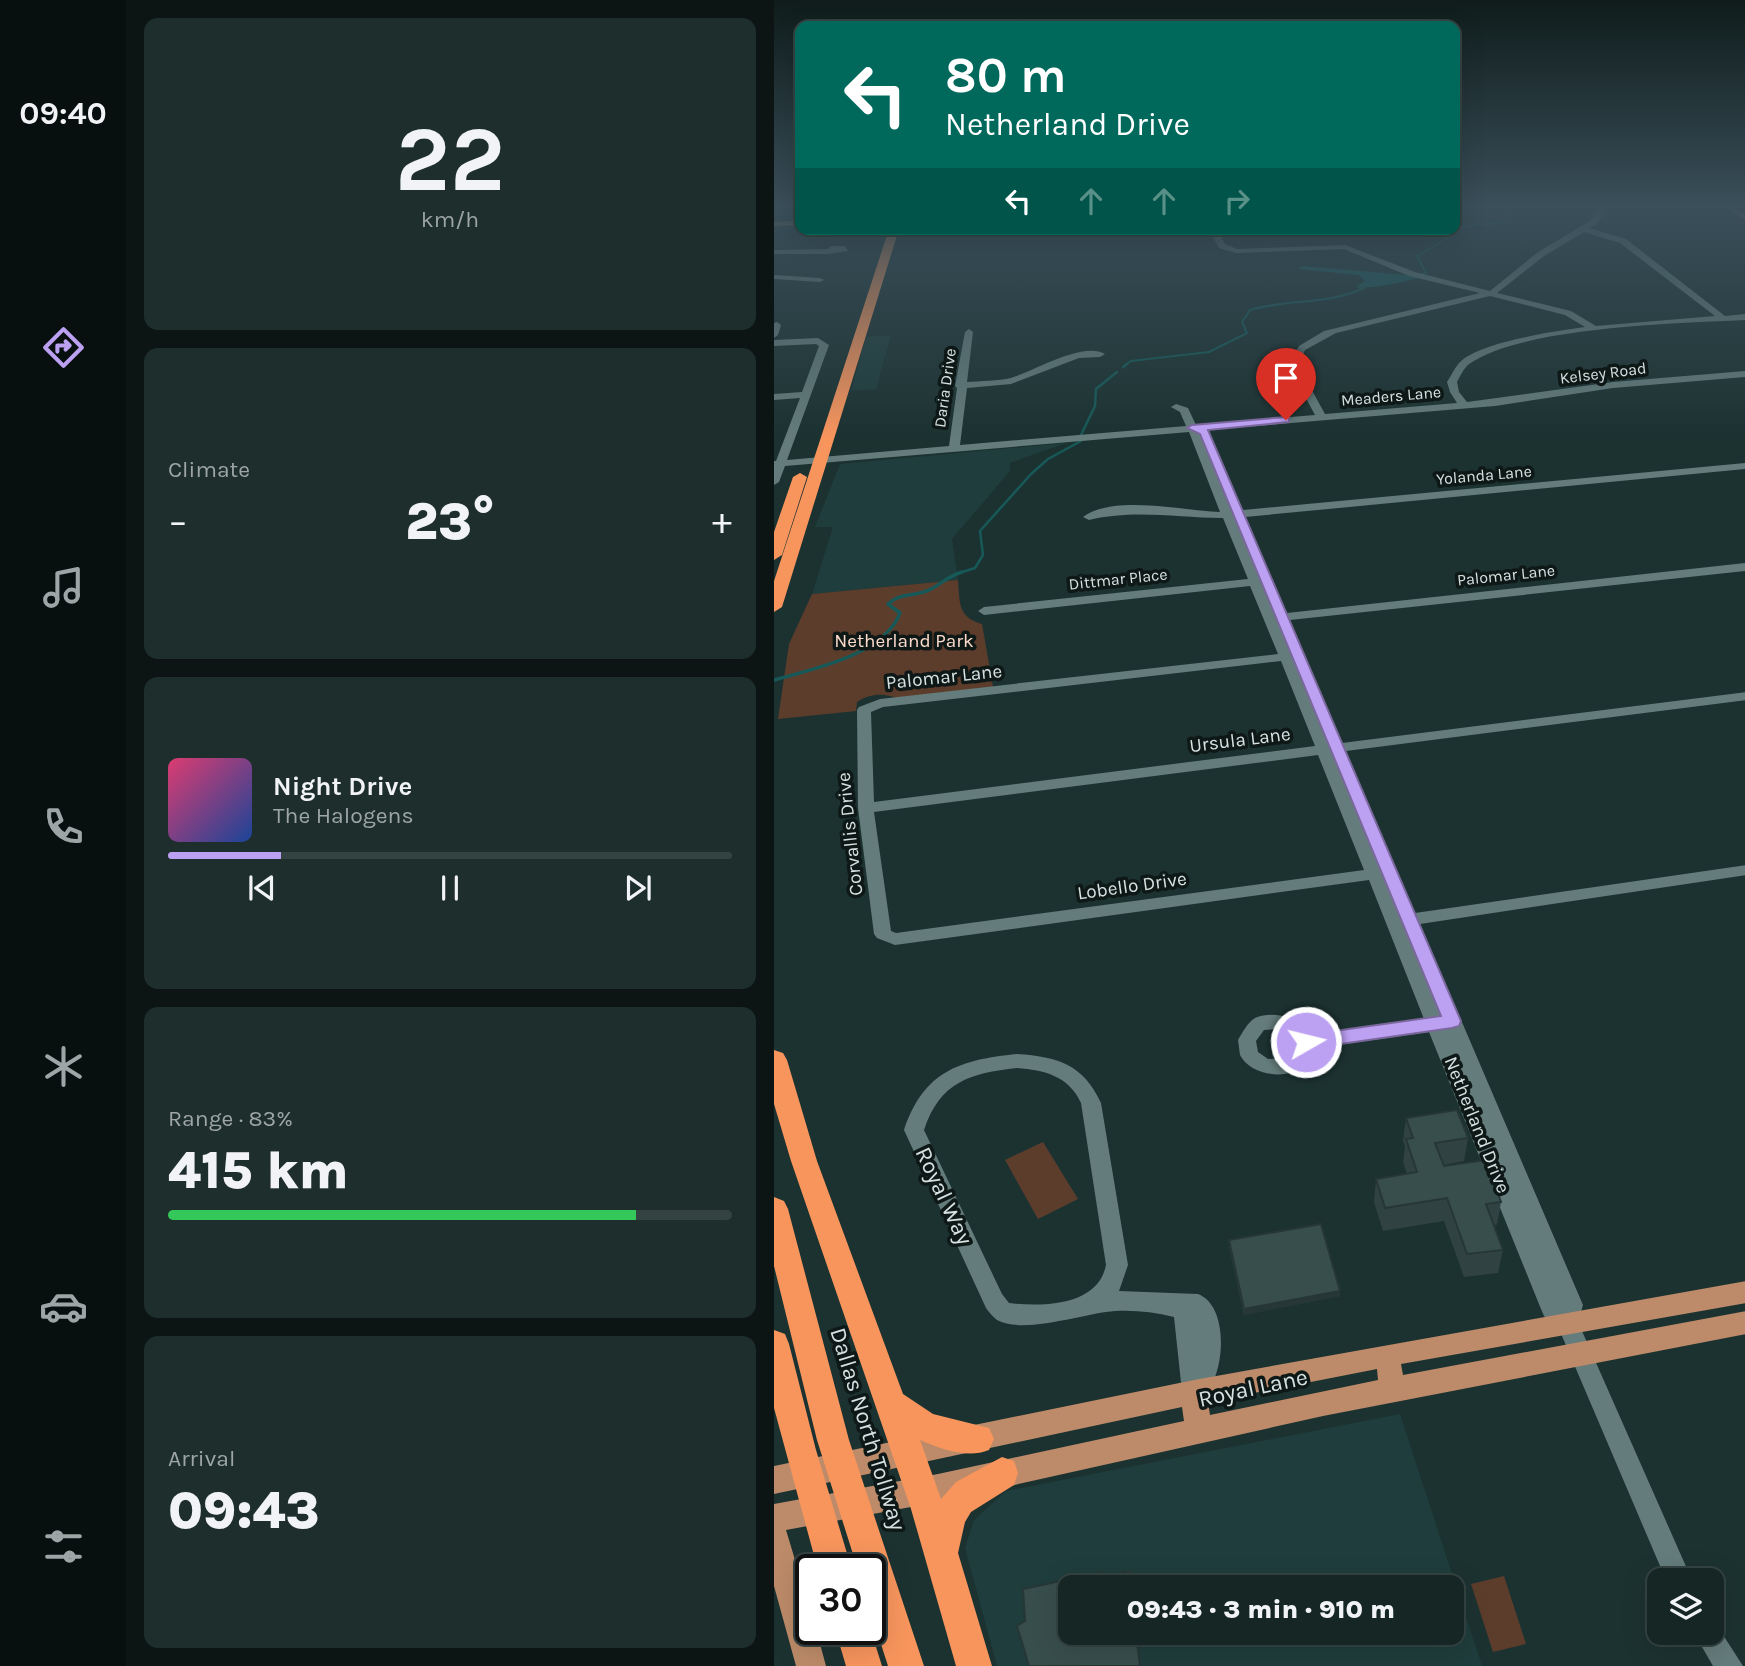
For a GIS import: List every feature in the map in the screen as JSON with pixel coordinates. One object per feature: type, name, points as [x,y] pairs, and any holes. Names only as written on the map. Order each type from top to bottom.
[{"type":"highway","points":[[774,555],[866,283]]},
{"type":"highway","points":[[774,607],[877,283]]},
{"type":"highway","points":[[774,1060],[804,1161],[922,1490],[974,1666]]},
{"type":"highway","name":"Dallas North Tollway","points":[[774,1209],[833,1440],[906,1666]]},
{"type":"highway","points":[[774,1344],[800,1450],[830,1554]]},
{"type":"highway","points":[[891,1403],[909,1421],[928,1431],[978,1439]]},
{"type":"highway","points":[[943,1557],[945,1526],[956,1504],[965,1494],[1002,1473]]},
{"type":"highway","points":[[858,1645],[864,1666]]},
{"type":"main road","name":"Royal Lane","points":[[779,1479],[1194,1392],[1567,1322],[1745,1292]]},
{"type":"main road","name":"Royal Lane","points":[[780,1522],[882,1497],[1198,1429],[1745,1322]]},
{"type":"main road","points":[[1386,1355],[1394,1390]]},
{"type":"main road","points":[[1194,1392],[1198,1429]]},
{"type":"main road","points":[[780,1522],[811,1666]]},
{"type":"street","points":[[1449,283],[1568,313],[1593,328]]},
{"type":"street","points":[[1321,417],[1293,365],[1298,353],[1310,342],[1333,331],[1492,293],[1505,283]]},
{"type":"street","points":[[1678,283],[1724,318]]},
{"type":"street","name":"Meaders Lane","points":[[1464,405],[1453,390],[1452,381],[1457,370],[1468,360],[1538,336],[1593,328],[1745,317]]},
{"type":"street","points":[[774,335],[777,324]]},
{"type":"street","name":"Daria Drive","points":[[954,449],[969,332]]},
{"type":"street","points":[[774,343],[823,342],[808,394],[777,464],[774,482]]},
{"type":"street","points":[[960,386],[1011,381],[1078,355],[1100,354]]},
{"type":"street","name":"Kelsey Road","points":[[1464,405],[1525,399],[1613,385],[1745,374]]},
{"type":"street","points":[[774,397],[808,394]]},
{"type":"street","name":"Meaders Lane","points":[[777,464],[1464,405]]},
{"type":"street","name":"Netherland Drive","points":[[1176,407],[1184,410],[1192,428],[1204,432],[1255,582],[1276,618],[1285,657],[1301,678]]},
{"type":"street","name":"Yolanda Lane","points":[[1089,517],[1104,511],[1125,510],[1162,510],[1202,516],[1232,515],[1745,466]]},
{"type":"street","name":"Netherland Drive","points":[[1232,515],[1472,1091],[1552,1309],[1567,1322],[1674,1568]]},
{"type":"street","name":"Palomar Lane","points":[[1276,618],[1745,567]]},
{"type":"street","name":"Dittmar Place","points":[[984,611],[1255,582]]},
{"type":"street","name":"Palomar Lane","points":[[863,715],[864,710],[880,703],[1285,657]]},
{"type":"street","name":"Ursula Lane","points":[[866,808],[1745,696]]},
{"type":"street","name":"Corvallis Drive","points":[[863,715],[866,808],[883,934],[895,939]]},
{"type":"street","name":"Netherland Drive","points":[[1363,828],[1375,874],[1402,921]]},
{"type":"street","points":[[1402,921],[1745,870]]},
{"type":"street","name":"Lobello Drive","points":[[895,939],[1375,874]]},
{"type":"street","points":[[1306,1042],[1444,1023]]},
{"type":"street","name":"Royal Way","points":[[1090,1304],[1101,1297],[1115,1279],[1117,1265],[1091,1103],[1080,1084],[1038,1062],[988,1064],[967,1068],[947,1080],[925,1099],[915,1130],[994,1300],[1003,1312],[1013,1315],[1027,1315],[1119,1299],[1162,1303],[1183,1309],[1189,1335],[1188,1372],[1194,1392]]},
{"type":"street","points":[[1715,1645],[1729,1666]]},
{"type":"shaded area","points":[[891,335],[876,389],[851,391],[866,337]]},
{"type":"shaded area","points":[[1066,443],[1010,463],[1010,471],[952,539],[958,580],[812,594],[833,527],[815,527],[840,464]]},
{"type":"shaded area","points":[[1400,1414],[1452,1575],[1058,1575],[1058,1645],[1464,1645],[1464,1611],[1482,1666],[997,1666],[965,1548],[974,1520],[1006,1491]]},
{"type":"green space","name":"Netherland Park","points":[[958,580],[961,608],[968,617],[982,624],[993,687],[898,698],[872,695],[857,702],[856,711],[778,719],[789,644],[812,594]]},
{"type":"green space","points":[[1043,1142],[1078,1199],[1038,1219],[1005,1160]]},
{"type":"green space","points":[[1504,1576],[1526,1644],[1493,1652],[1471,1584]]},
{"type":"water","points":[[1362,283],[1397,283],[1362,288],[1356,287]]},
{"type":"building","points":[[1457,1110],[1468,1138],[1435,1143],[1444,1166],[1485,1160],[1501,1202],[1486,1204],[1503,1250],[1467,1254],[1447,1198],[1385,1208],[1376,1179],[1417,1172],[1406,1139],[1413,1138],[1406,1118]]},
{"type":"building","points":[[1321,1224],[1340,1291],[1244,1309],[1229,1240]]},
{"type":"building","points":[[1130,1571],[1130,1575],[1109,1575]]},
{"type":"building","points":[[1058,1582],[1058,1645],[1137,1645],[1140,1666],[1029,1666],[1017,1626],[1025,1621],[1023,1589]]},
{"type":"waterway","points":[[1125,365],[1131,361],[1209,352],[1247,333],[1242,322],[1250,310],[1322,300],[1364,288]]},
{"type":"waterway","points":[[1123,367],[1127,364]]},
{"type":"waterway","points":[[1081,435],[1095,406],[1096,389],[1117,372]]},
{"type":"waterway","points":[[961,572],[975,568],[983,555],[980,531],[1031,474],[1048,459],[1081,441]]},
{"type":"waterway","points":[[774,680],[827,665],[863,650],[879,640],[892,627],[900,613],[888,604],[893,600],[931,589],[961,572]]},
{"type":"waterway","points":[[956,574],[961,572]]},
{"type":"route","points":[[1286,420],[1192,428],[1204,432],[1452,1021],[1306,1042]]}]
